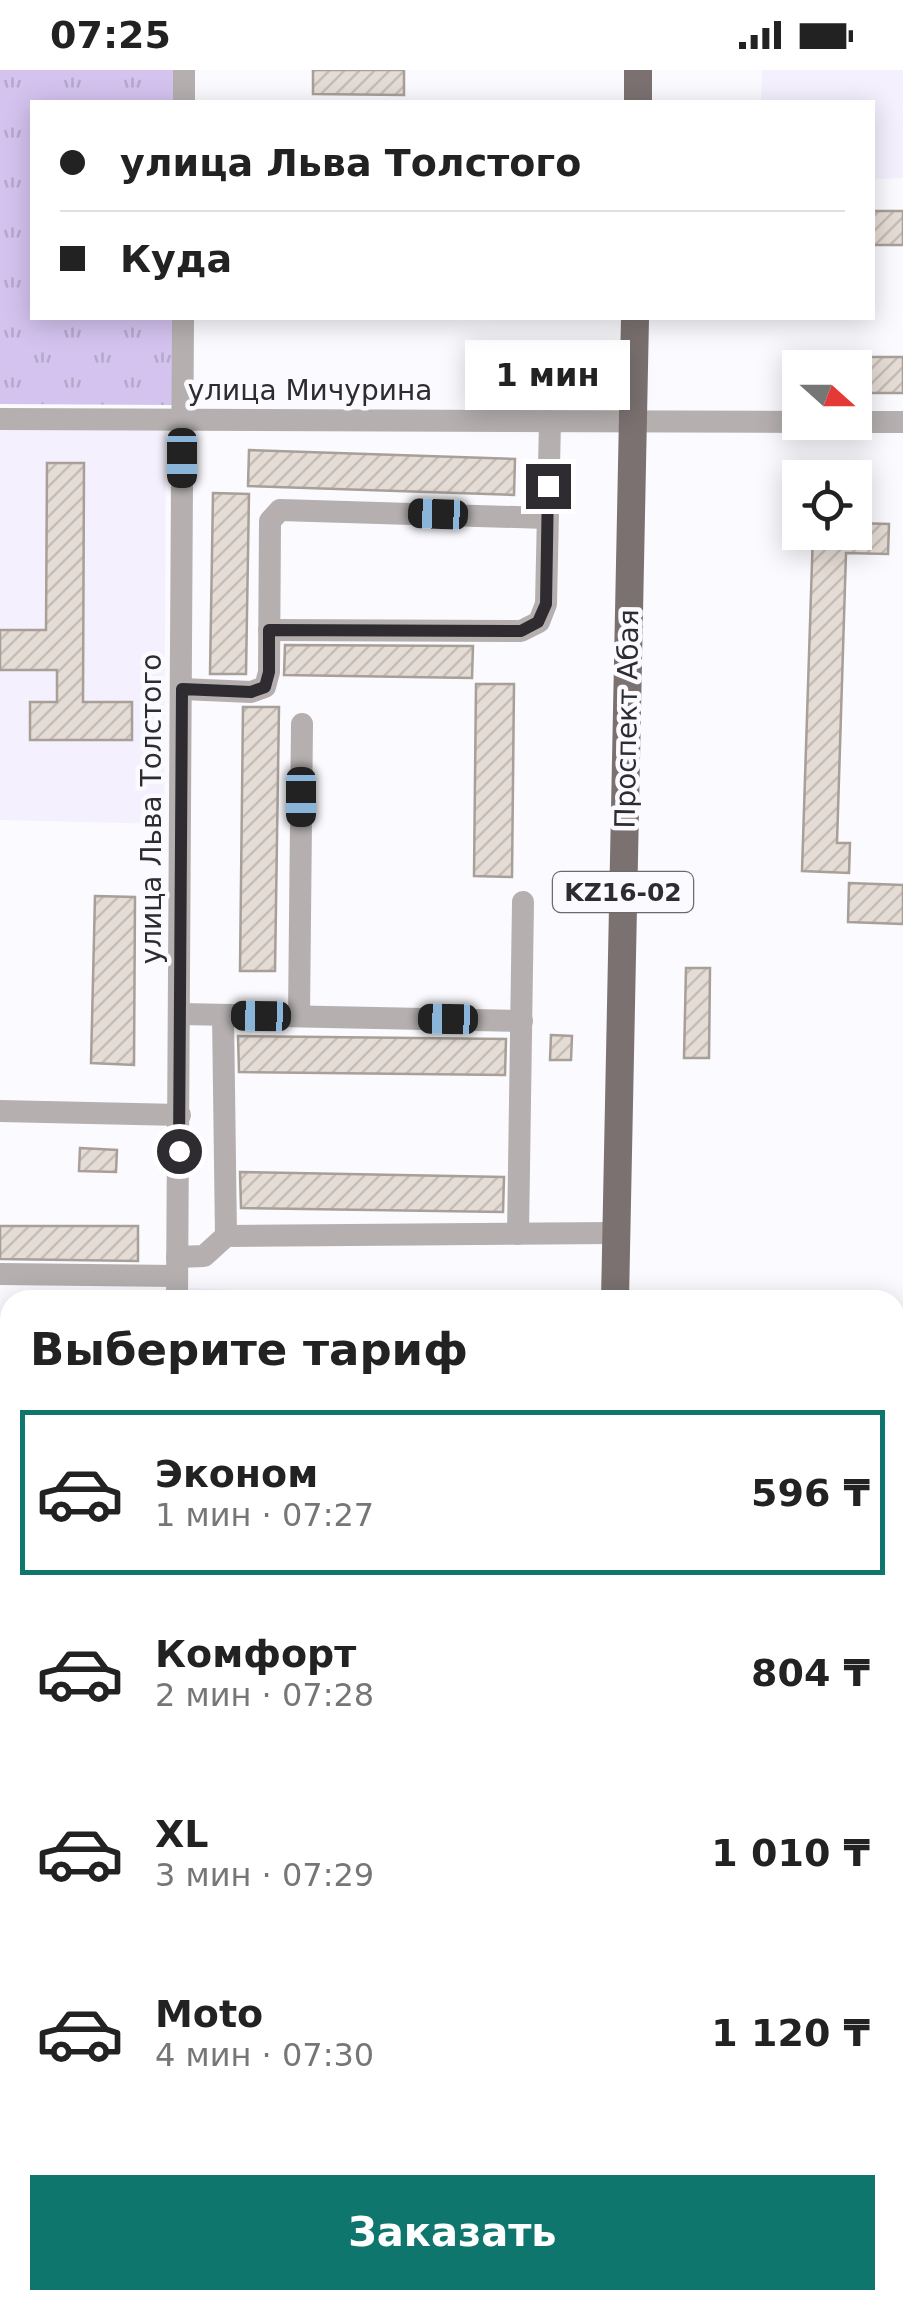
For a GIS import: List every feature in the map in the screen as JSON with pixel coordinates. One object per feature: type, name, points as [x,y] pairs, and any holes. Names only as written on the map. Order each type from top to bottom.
[{"type":"main road","points":[[638,70],[638,100]]},
{"type":"main road","name":"Проспект Абая","points":[[615,1290],[635,320]]},
{"type":"street","points":[[184,70],[184,100]]},
{"type":"street","name":"улица Льва Толстого","points":[[177,1290],[183,320]]},
{"type":"street","name":"улица Мичурина","points":[[0,418],[782,422]]},
{"type":"street","points":[[269,630],[521,631],[538,622],[546,604],[550,421]]},
{"type":"street","points":[[872,422],[903,422]]},
{"type":"street","points":[[182,689],[251,692],[265,687],[269,672],[270,522],[280,510],[547,518]]},
{"type":"street","points":[[299,1016],[302,724]]},
{"type":"street","points":[[518,1234],[524,902]]},
{"type":"street","points":[[181,1014],[522,1021]]},
{"type":"street","points":[[223,1015],[226,1236]]},
{"type":"street","points":[[0,1111],[180,1115]]},
{"type":"street","points":[[0,1274],[177,1266],[204,1256],[226,1236],[616,1233]]},
{"type":"street","points":[[606,2310],[615,2310]]},
{"type":"shaded area","points":[[762,70],[903,70],[903,178],[875,179],[875,100],[761,100]]},
{"type":"shaded area","points":[[0,429],[166,431],[164,824],[0,820]]},
{"type":"green space","points":[[0,70],[176,70],[176,100],[30,100],[30,320],[175,320],[174,405],[0,404]]},
{"type":"building","points":[[313,70],[404,70],[404,95],[313,94]]},
{"type":"building","points":[[875,211],[903,211],[903,245],[875,245]]},
{"type":"building","points":[[872,357],[903,357],[903,393],[872,393]]},
{"type":"building","points":[[249,450],[515,459],[514,495],[248,486]]},
{"type":"building","points":[[47,463],[84,463],[83,702],[132,702],[132,740],[30,740],[30,702],[57,702],[57,670],[0,670],[0,630],[46,630]]},
{"type":"building","points":[[213,493],[249,494],[246,674],[210,674]]},
{"type":"building","points":[[872,524],[889,524],[888,554],[846,553],[837,843],[850,843],[849,873],[802,871],[812,550],[872,550]]},
{"type":"building","points":[[285,645],[473,646],[472,678],[284,675]]},
{"type":"building","points":[[476,684],[514,684],[512,877],[474,876]]},
{"type":"building","points":[[243,707],[279,707],[275,971],[240,971]]},
{"type":"building","points":[[849,883],[903,885],[903,924],[848,922]]},
{"type":"building","points":[[95,896],[135,897],[134,1065],[91,1063]]},
{"type":"building","points":[[686,968],[710,968],[709,1058],[684,1058]]},
{"type":"building","points":[[551,1035],[572,1036],[571,1060],[550,1060]]},
{"type":"building","points":[[238,1036],[506,1039],[505,1075],[239,1072]]},
{"type":"building","points":[[80,1148],[117,1150],[116,1172],[79,1171]]},
{"type":"building","points":[[240,1172],[504,1177],[503,1212],[241,1208]]},
{"type":"building","points":[[0,1226],[138,1226],[138,1261],[0,1259]]},
{"type":"route","points":[[179,1151],[182,689],[251,692],[265,687],[269,630],[521,631],[538,622],[546,604],[548,486]]}]
